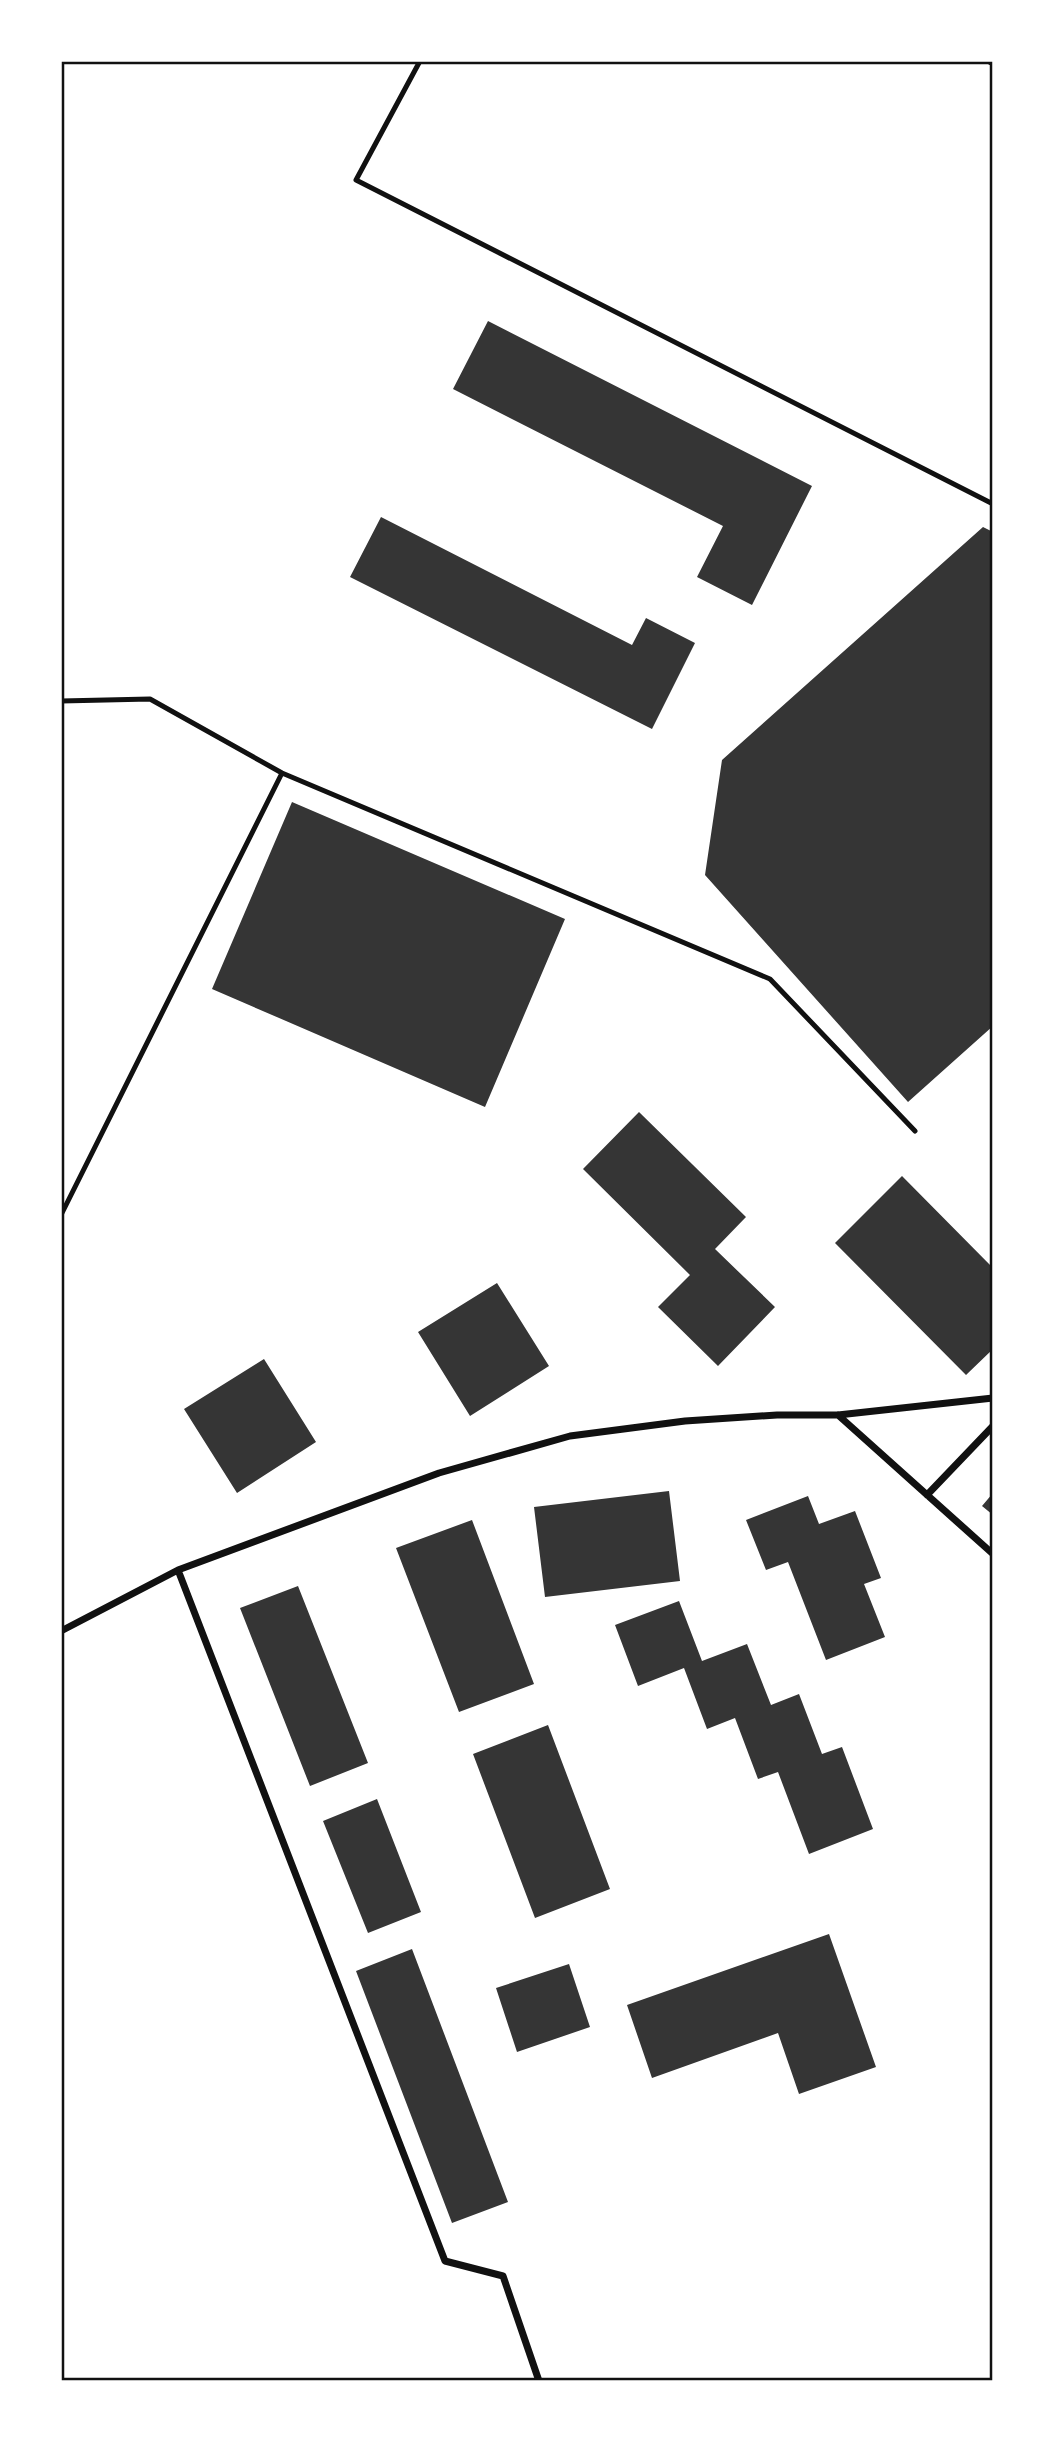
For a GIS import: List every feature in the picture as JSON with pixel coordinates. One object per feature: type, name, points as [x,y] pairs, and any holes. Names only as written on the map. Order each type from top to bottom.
[{"type":"street","points":[[61,1631],[177,1570],[439,1473],[570,1436],[685,1421],[777,1415],[838,1415],[993,1398]]},
{"type":"street","points":[[838,1415],[993,1554]]},
{"type":"street","points":[[927,1495],[993,1426]]},
{"type":"street","points":[[177,1570],[445,2261],[503,2276],[539,2381]]},
{"type":"lane","points":[[420,61],[356,180],[993,504]]},
{"type":"lane","points":[[988,61],[993,64]]},
{"type":"lane","points":[[61,701],[149,699],[282,773],[769,979],[915,1131]]},
{"type":"lane","points":[[61,1214],[282,773]]},
{"type":"building","points":[[488,321],[812,486],[752,605],[697,577],[723,526],[453,389]]},
{"type":"building","points":[[381,517],[632,645],[646,618],[695,643],[652,729],[350,577]]},
{"type":"building","points":[[983,527],[993,532],[993,1026],[908,1102],[705,875],[722,760]]},
{"type":"building","points":[[292,802],[565,919],[485,1107],[212,989]]},
{"type":"building","points":[[639,1112],[746,1217],[715,1249],[775,1307],[718,1366],[658,1307],[690,1275],[583,1169]]},
{"type":"building","points":[[902,1176],[993,1268],[993,1349],[966,1375],[835,1243]]},
{"type":"building","points":[[497,1283],[549,1366],[470,1416],[418,1332]]},
{"type":"building","points":[[264,1359],[316,1442],[237,1493],[184,1409]]},
{"type":"building","points":[[669,1491],[680,1581],[545,1597],[534,1507]]},
{"type":"building","points":[[993,1493],[993,1515],[982,1506]]},
{"type":"building","points":[[808,1496],[819,1524],[855,1511],[881,1578],[864,1584],[885,1637],[826,1660],[788,1562],[766,1570],[746,1520]]},
{"type":"building","points":[[472,1520],[534,1684],[459,1712],[396,1548]]},
{"type":"building","points":[[298,1586],[368,1763],[310,1786],[240,1608]]},
{"type":"building","points":[[679,1601],[702,1661],[747,1644],[771,1705],[799,1694],[822,1754],[842,1747],[873,1829],[809,1854],[778,1772],[758,1779],[735,1718],[707,1729],[684,1668],[638,1686],[615,1625]]},
{"type":"building","points":[[548,1725],[610,1889],[535,1918],[473,1754]]},
{"type":"building","points":[[377,1799],[421,1912],[368,1933],[323,1821]]},
{"type":"building","points":[[829,1934],[876,2067],[799,2094],[778,2033],[652,2078],[627,2005]]},
{"type":"building","points":[[412,1949],[508,2202],[452,2223],[356,1971]]},
{"type":"building","points":[[569,1964],[590,2027],[517,2052],[496,1988]]}]
